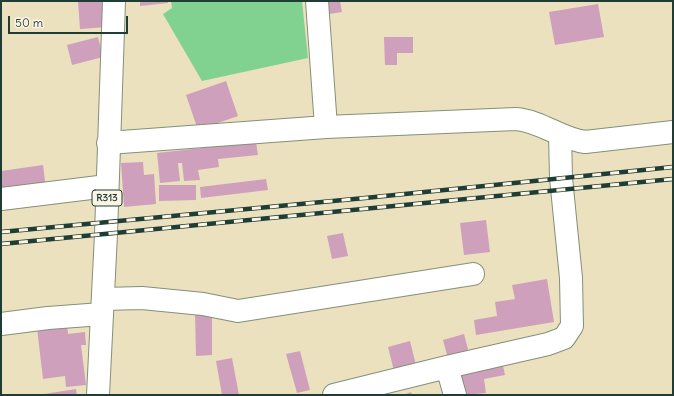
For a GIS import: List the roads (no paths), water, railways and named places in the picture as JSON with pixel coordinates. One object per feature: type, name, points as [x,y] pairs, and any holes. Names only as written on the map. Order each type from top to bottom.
[{"type":"street","name":"R313","points":[[98,395],[114,1]]},
{"type":"street","points":[[317,1],[326,127]]},
{"type":"street","points":[[108,143],[326,127],[516,119],[532,122],[577,141],[585,142],[673,132]]},
{"type":"street","points":[[334,395],[447,366],[548,344],[564,338],[572,326],[571,278],[561,178],[560,134]]},
{"type":"street","points":[[1,199],[107,186]]},
{"type":"street","points":[[1,324],[48,318],[142,298],[204,304],[238,311],[473,274]]},
{"type":"street","points":[[447,366],[455,395]]},
{"type":"railway","points":[[1,232],[365,198],[673,167]]},
{"type":"railway","points":[[1,244],[673,179]]}]
